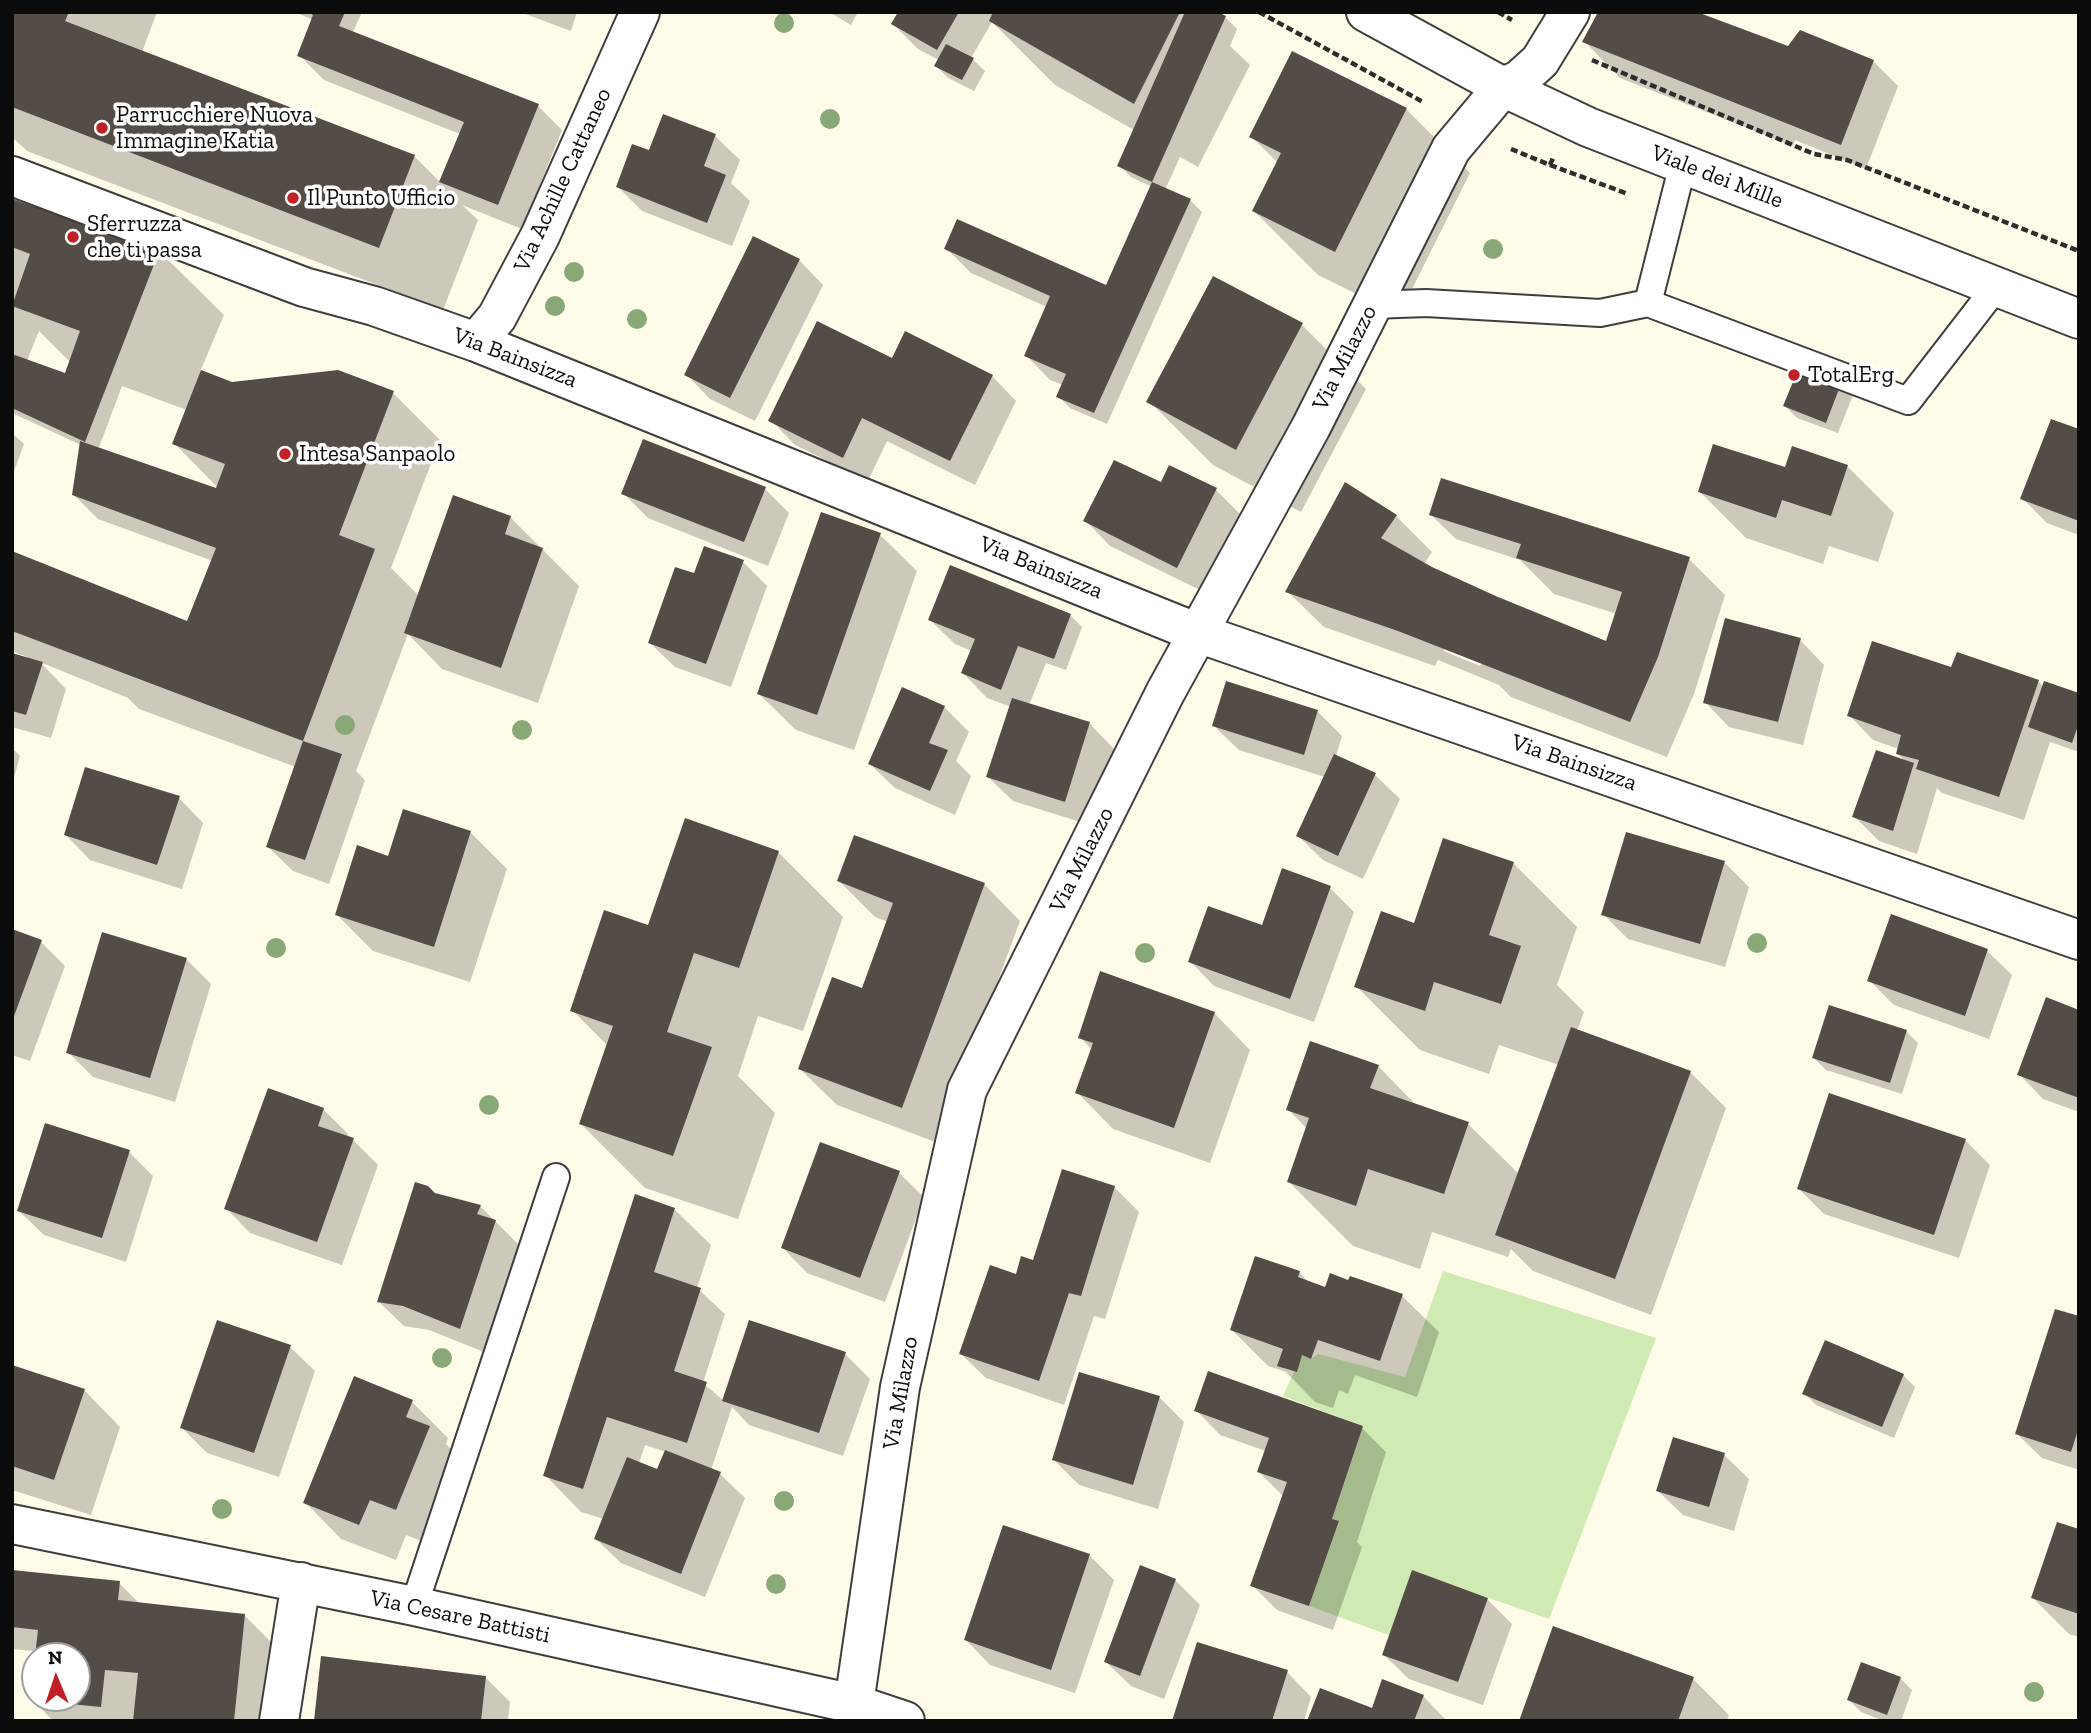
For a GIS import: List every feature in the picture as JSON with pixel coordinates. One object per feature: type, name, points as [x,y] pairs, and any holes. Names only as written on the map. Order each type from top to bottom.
[{"type":"street","name":"Via Achille Cattaneo","points":[[476,342],[496,317],[540,236],[640,12]]},
{"type":"street","name":"Viale dei Mille","points":[[1366,12],[1503,87],[1588,127],[2079,319]]},
{"type":"street","name":"Via Milazzo","points":[[854,1704],[900,1387],[967,1090],[1198,633],[1311,427],[1451,149],[1503,87],[1519,80],[1540,61],[1561,27]]},
{"type":"street","name":"Via Bainsizza","points":[[12,176],[304,287],[374,306],[476,342],[1198,633],[2079,940]]},
{"type":"street","name":"Via Cesare Battisti","points":[[12,1524],[414,1606],[854,1704],[905,1721]]},
{"type":"street","points":[[279,1721],[301,1583]]},
{"type":"lane","points":[[1648,303],[1683,164]]},
{"type":"lane","points":[[1372,305],[1426,303],[1600,313],[1648,303],[1909,401],[1996,287]]},
{"type":"lane","points":[[414,1606],[556,1177]]},
{"type":"path","points":[[1259,12],[1423,102]]},
{"type":"path","points":[[1498,12],[1561,27],[1656,89],[1814,154],[1847,160],[2079,251]]},
{"type":"path","points":[[1508,147],[1550,165],[1556,150]]},
{"type":"green space","points":[[1443,1271],[1656,1338],[1549,1619],[1412,1571],[1389,1635],[1309,1606],[1339,1522],[1332,1519],[1363,1426],[1283,1396],[1302,1355],[1311,1359],[1318,1354],[1405,1377]]},
{"type":"building","points":[[12,12],[69,12],[65,21],[415,155],[379,248],[12,107]]},
{"type":"building","points":[[308,12],[345,12],[339,26],[539,104],[498,205],[439,182],[464,122],[297,56],[313,15]]},
{"type":"building","points":[[898,12],[959,12],[937,50],[891,24]]},
{"type":"building","points":[[993,12],[1180,12],[1134,104],[989,21]]},
{"type":"building","points":[[1185,12],[1218,12],[1226,16],[1152,182],[1117,166]]},
{"type":"building","points":[[1598,12],[1697,12],[1788,46],[1800,30],[1874,60],[1841,145],[1582,42]]},
{"type":"building","points":[[946,44],[974,58],[962,80],[934,66]]},
{"type":"building","points":[[1292,51],[1407,108],[1335,252],[1252,211],[1281,153],[1249,137]]},
{"type":"building","points":[[663,114],[716,134],[704,166],[726,175],[707,223],[616,187],[632,144],[649,150]]},
{"type":"building","points":[[1152,182],[1191,199],[1094,413],[1056,397],[1066,374],[1024,356],[1050,296],[944,249],[957,219],[1106,285]]},
{"type":"building","points":[[12,199],[160,249],[85,442],[12,408],[12,354],[65,373],[80,331],[12,306],[30,254],[12,247]]},
{"type":"building","points":[[753,236],[800,259],[730,398],[684,375]]},
{"type":"building","points":[[1213,276],[1303,323],[1236,450],[1146,402]]},
{"type":"building","points":[[817,321],[892,358],[905,331],[993,375],[950,461],[862,418],[843,458],[768,421]]},
{"type":"building","points":[[1800,365],[1842,381],[1826,423],[1783,406]]},
{"type":"building","points":[[201,370],[232,382],[338,370],[394,391],[339,535],[375,549],[303,741],[12,631],[12,551],[187,621],[216,548],[72,495],[80,441],[216,488],[225,464],[172,444]]},
{"type":"building","points":[[2051,419],[2079,429],[2079,521],[2020,499]]},
{"type":"building","points":[[643,439],[766,487],[744,542],[621,494]]},
{"type":"building","points":[[1713,444],[1785,467],[1792,446],[1848,465],[1831,516],[1782,500],[1776,518],[1698,492]]},
{"type":"building","points":[[1114,460],[1161,482],[1169,465],[1217,488],[1177,568],[1083,521]]},
{"type":"building","points":[[1441,478],[1690,557],[1658,657],[1630,722],[1398,631],[1285,592],[1345,482],[1397,515],[1381,538],[1432,567],[1606,641],[1622,592],[1516,558],[1521,544],[1429,515]]},
{"type":"building","points":[[453,495],[511,516],[505,534],[543,548],[501,668],[404,633]]},
{"type":"building","points":[[821,512],[881,533],[817,715],[757,694]]},
{"type":"building","points":[[704,546],[744,560],[706,664],[648,643],[675,567],[694,573]]},
{"type":"building","points":[[950,565],[1071,614],[1054,659],[1018,646],[1001,690],[961,673],[975,639],[928,620]]},
{"type":"building","points":[[1725,618],[1801,638],[1778,722],[1703,703]]},
{"type":"building","points":[[1872,641],[1951,667],[1957,652],[2039,680],[1999,797],[1916,769],[1919,760],[1896,754],[1901,735],[1847,716]]},
{"type":"building","points":[[12,653],[43,662],[26,715],[12,711]]},
{"type":"building","points":[[1226,681],[1318,710],[1304,755],[1212,726]]},
{"type":"building","points":[[2044,681],[2079,693],[2079,723],[2072,743],[2028,727]]},
{"type":"building","points":[[902,687],[945,706],[929,743],[948,750],[930,791],[868,764]]},
{"type":"building","points":[[1012,698],[1090,722],[1065,802],[986,777]]},
{"type":"building","points":[[303,741],[342,754],[305,860],[266,847]]},
{"type":"building","points":[[1876,750],[1914,763],[1893,831],[1852,817]]},
{"type":"building","points":[[1334,754],[1376,773],[1338,856],[1296,836]]},
{"type":"building","points":[[85,767],[180,796],[157,865],[64,835]]},
{"type":"building","points":[[403,809],[471,831],[434,947],[335,915],[357,845],[388,856]]},
{"type":"building","points":[[685,818],[779,851],[739,968],[694,953],[667,1032],[712,1047],[673,1156],[579,1124],[613,1026],[570,1011],[604,910],[648,925]]},
{"type":"building","points":[[1626,832],[1725,861],[1700,944],[1601,915]]},
{"type":"building","points":[[854,835],[985,883],[902,1108],[798,1069],[832,977],[862,988],[893,903],[837,881]]},
{"type":"building","points":[[1443,838],[1514,862],[1489,935],[1521,946],[1501,1004],[1434,982],[1425,1011],[1354,987],[1381,911],[1414,923]]},
{"type":"building","points":[[1282,868],[1331,886],[1290,999],[1188,962],[1208,906],[1262,925]]},
{"type":"building","points":[[1891,914],[1988,949],[1965,1016],[1867,981]]},
{"type":"building","points":[[12,929],[42,940],[13,1019],[12,1019]]},
{"type":"building","points":[[102,932],[187,958],[150,1078],[66,1053]]},
{"type":"building","points":[[1100,971],[1215,1012],[1174,1128],[1075,1093],[1093,1043],[1078,1038]]},
{"type":"building","points":[[2046,997],[2079,1010],[2079,1098],[2017,1075]]},
{"type":"building","points":[[1829,1005],[1907,1030],[1890,1083],[1812,1058]]},
{"type":"building","points":[[1571,1027],[1691,1071],[1615,1279],[1495,1235]]},
{"type":"building","points":[[1310,1041],[1379,1065],[1370,1088],[1469,1122],[1444,1194],[1368,1169],[1356,1206],[1287,1182],[1309,1118],[1286,1110]]},
{"type":"building","points":[[268,1088],[324,1108],[318,1126],[354,1138],[317,1242],[224,1209]]},
{"type":"building","points":[[1829,1093],[1966,1139],[1934,1235],[1797,1189]]},
{"type":"building","points":[[45,1123],[130,1150],[102,1238],[17,1211]]},
{"type":"building","points":[[820,1142],[900,1171],[860,1278],[781,1248]]},
{"type":"building","points":[[1062,1169],[1115,1186],[1081,1296],[1069,1293],[1039,1381],[959,1354],[990,1265],[1016,1274],[1021,1256],[1033,1260]]},
{"type":"building","points":[[415,1182],[428,1186],[435,1193],[481,1205],[477,1214],[496,1220],[460,1329],[403,1306],[377,1302]]},
{"type":"building","points":[[635,1194],[675,1208],[654,1272],[701,1288],[674,1371],[707,1382],[687,1443],[607,1417],[583,1489],[543,1476]]},
{"type":"building","points":[[1255,1256],[1300,1271],[1298,1277],[1325,1287],[1330,1273],[1348,1280],[1350,1276],[1403,1294],[1380,1361],[1318,1340],[1311,1359],[1302,1355],[1297,1372],[1277,1366],[1283,1349],[1230,1330]]},
{"type":"building","points":[[2055,1309],[2079,1316],[2079,1427],[2071,1452],[2015,1434]]},
{"type":"building","points":[[217,1320],[291,1345],[254,1453],[180,1428]]},
{"type":"building","points":[[749,1320],[846,1352],[819,1433],[722,1401]]},
{"type":"building","points":[[1825,1340],[1904,1374],[1882,1427],[1802,1394]]},
{"type":"building","points":[[12,1365],[85,1389],[54,1480],[12,1466]]},
{"type":"building","points":[[1208,1371],[1363,1426],[1332,1519],[1339,1521],[1309,1606],[1250,1586],[1287,1482],[1257,1472],[1269,1438],[1194,1411]]},
{"type":"building","points":[[1079,1372],[1160,1396],[1133,1485],[1052,1460]]},
{"type":"building","points":[[354,1376],[413,1400],[406,1417],[430,1426],[396,1510],[370,1500],[359,1525],[303,1503]]},
{"type":"building","points":[[1673,1437],[1725,1453],[1709,1507],[1656,1491]]},
{"type":"building","points":[[665,1450],[721,1472],[681,1574],[594,1539],[627,1457],[657,1469]]},
{"type":"building","points":[[2057,1522],[2079,1529],[2079,1614],[2031,1598]]},
{"type":"building","points":[[1003,1525],[1090,1554],[1051,1670],[964,1640]]},
{"type":"building","points":[[1140,1565],[1176,1579],[1140,1676],[1104,1662]]},
{"type":"building","points":[[12,1570],[120,1581],[118,1600],[245,1614],[234,1721],[133,1721],[138,1673],[105,1670],[101,1707],[91,1706],[91,1642],[37,1642],[38,1630],[12,1627]]},
{"type":"building","points":[[1412,1570],[1488,1598],[1458,1682],[1382,1655]]},
{"type":"building","points":[[1553,1626],[1694,1677],[1678,1721],[1519,1721]]},
{"type":"building","points":[[1197,1642],[1288,1670],[1272,1721],[1172,1721]]},
{"type":"building","points":[[321,1656],[486,1676],[481,1721],[314,1721]]},
{"type":"building","points":[[1861,1662],[1901,1677],[1887,1715],[1847,1700]]},
{"type":"building","points":[[1382,1679],[1424,1695],[1414,1721],[1307,1721],[1320,1688],[1372,1708]]},
{"type":"place","name":"Parrucchiere Nuova Immagine Katia","points":[[102,128]]},
{"type":"place","name":"Il Punto Ufficio","points":[[293,198]]},
{"type":"place","name":"Sferruzza che ti passa","points":[[73,237]]},
{"type":"place","name":"TotalErg","points":[[1794,375]]},
{"type":"place","name":"Intesa Sanpaolo","points":[[285,454]]}]
